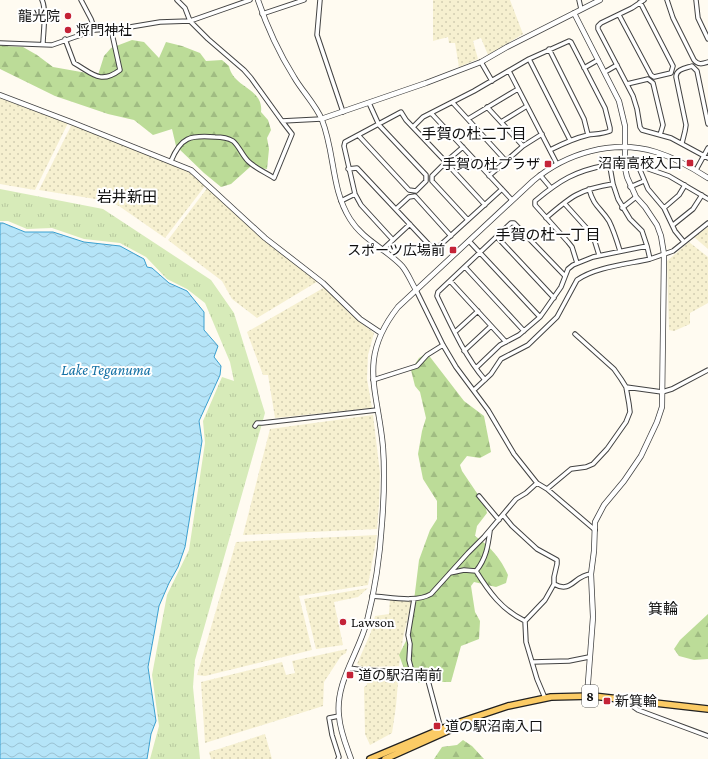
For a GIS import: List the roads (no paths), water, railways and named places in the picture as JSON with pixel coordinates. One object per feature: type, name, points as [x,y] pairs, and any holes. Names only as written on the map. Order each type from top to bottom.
[{"type":"main road","name":"8","points":[[370,759],[441,729],[508,706],[545,698],[587,696],[708,709]]},
{"type":"main road","name":"8","points":[[385,759],[474,718]]},
{"type":"street","points":[[42,0],[45,13],[43,44]]},
{"type":"street","points":[[81,0],[95,30]]},
{"type":"street","points":[[171,161],[176,150],[182,143],[190,138],[199,136],[222,138],[232,140],[247,160],[274,178],[292,134],[251,78],[190,21],[185,8],[177,0]]},
{"type":"street","points":[[0,43],[52,45],[65,39],[95,30],[160,22],[190,21],[250,0]]},
{"type":"street","points":[[258,0],[262,14],[276,45],[292,75],[321,119],[327,137],[335,181],[346,212],[356,226],[370,240],[403,267],[456,367],[488,410],[514,454],[537,483],[547,489],[595,530]]},
{"type":"street","points":[[262,14],[304,0]]},
{"type":"street","points":[[320,0],[317,35],[343,112]]},
{"type":"street","points":[[579,0],[581,9]]},
{"type":"street","points":[[282,122],[321,119],[481,62],[507,47],[600,0]]},
{"type":"street","points":[[667,0],[673,18],[694,60],[700,64],[708,62]]},
{"type":"street","points":[[696,0],[698,18],[708,39]]},
{"type":"street","points":[[619,15],[651,75],[654,77],[671,72],[673,66],[642,1],[598,26],[598,29],[627,84],[637,109],[640,127],[645,132],[660,135],[682,143],[706,157]]},
{"type":"street","points":[[574,13],[616,94],[623,112],[626,148],[625,168],[630,187],[657,225],[664,246],[662,407],[658,422],[633,468],[599,512],[595,522],[594,551],[591,574],[593,617],[587,696]]},
{"type":"street","points":[[65,39],[74,63],[101,78],[111,76],[120,70],[111,29]]},
{"type":"street","points":[[413,127],[431,113],[453,103],[529,59],[568,41],[571,42],[605,108],[610,131],[570,140],[550,150]]},
{"type":"street","points":[[549,50],[584,119],[588,135]]},
{"type":"street","points":[[529,59],[570,140]]},
{"type":"street","points":[[584,68],[598,60]]},
{"type":"street","points":[[481,62],[492,81]]},
{"type":"street","points":[[605,72],[617,65]]},
{"type":"street","points":[[682,143],[686,125],[676,77],[678,71],[692,66],[697,71],[708,124]]},
{"type":"street","points":[[509,71],[557,164]]},
{"type":"street","points":[[627,84],[648,79],[653,83],[663,125],[660,135]]},
{"type":"street","points":[[468,119],[518,88]]},
{"type":"street","points":[[0,96],[71,122],[191,170],[266,238],[323,282],[360,319],[381,333]]},
{"type":"street","points":[[358,136],[409,190],[416,191],[426,181],[426,175],[379,125],[369,102]]},
{"type":"street","points":[[453,103],[506,161]]},
{"type":"street","points":[[501,122],[527,106]]},
{"type":"street","points":[[487,107],[523,146]]},
{"type":"street","points":[[393,240],[361,205],[355,194],[348,169],[344,146],[346,142],[401,112],[444,160],[449,159],[463,147]]},
{"type":"street","points":[[431,113],[512,200]]},
{"type":"street","points":[[490,176],[523,146],[542,134]]},
{"type":"street","points":[[352,759],[341,730],[339,716],[340,693],[360,644],[367,622],[382,532],[385,491],[383,446],[373,380],[374,353],[381,333],[398,307],[512,200],[540,175],[557,164],[588,152],[614,148],[626,148],[654,152],[671,158],[696,170],[708,178]]},
{"type":"street","points":[[696,170],[706,157],[708,148]]},
{"type":"street","points":[[577,263],[572,247],[535,205],[535,201],[565,178],[579,171],[607,165],[610,167],[615,192],[622,208],[642,231],[650,260]]},
{"type":"street","points":[[468,220],[432,181],[432,176],[442,166],[449,166],[485,205]]},
{"type":"street","points":[[684,242],[675,231],[664,208],[648,189],[640,170],[643,167],[669,176],[708,199]]},
{"type":"street","points":[[348,169],[357,168],[433,249],[436,249],[451,236],[502,189]]},
{"type":"street","points":[[540,175],[551,188]]},
{"type":"street","points":[[630,187],[644,181]]},
{"type":"street","points":[[546,218],[574,196],[589,189],[613,184]]},
{"type":"street","points":[[664,208],[680,195],[685,185]]},
{"type":"street","points":[[589,189],[592,200],[612,228],[620,251]]},
{"type":"street","points":[[341,200],[355,194]]},
{"type":"street","points":[[673,225],[694,209],[702,195]]},
{"type":"street","points":[[396,209],[410,197],[415,196],[451,236]]},
{"type":"street","points":[[622,208],[636,197]]},
{"type":"street","points":[[564,203],[591,233],[599,255]]},
{"type":"street","points":[[485,380],[464,351],[437,296],[438,292],[512,223],[514,223],[565,276]]},
{"type":"street","points":[[474,390],[491,374],[501,359],[528,345],[557,317],[577,280],[582,276],[599,270],[650,260],[673,251],[708,223]]},
{"type":"street","points":[[382,250],[410,224]]},
{"type":"street","points":[[497,237],[554,298]]},
{"type":"street","points":[[469,241],[540,317]]},
{"type":"street","points":[[476,368],[500,345],[524,331],[540,317],[561,287],[568,269],[577,263],[599,255],[647,246]]},
{"type":"street","points":[[465,267],[524,331]]},
{"type":"street","points":[[450,281],[506,342]]},
{"type":"street","points":[[455,332],[478,311]]},
{"type":"street","points":[[464,351],[492,326]]},
{"type":"street","points":[[547,489],[571,469],[586,467],[593,464],[607,449],[626,422],[630,412],[626,387],[614,369],[575,334]]},
{"type":"street","points":[[373,380],[417,366],[427,355],[443,345]]},
{"type":"street","points":[[626,387],[662,392],[672,389],[708,370]]},
{"type":"street","points":[[255,426],[257,423],[262,424],[377,410]]},
{"type":"street","points":[[372,596],[414,599],[426,597],[431,594],[499,520],[516,499],[526,493],[537,483]]},
{"type":"street","points":[[480,496],[499,520]]},
{"type":"street","points":[[503,515],[512,526],[537,549],[557,560],[558,564],[554,577],[554,584],[545,600],[525,621],[526,642],[545,698]]},
{"type":"street","points":[[476,571],[482,564],[486,553],[490,530]]},
{"type":"street","points":[[450,573],[464,570],[476,571]]},
{"type":"street","points":[[476,571],[504,608],[512,615],[525,621]]},
{"type":"street","points":[[554,584],[560,588],[564,588],[578,579],[591,574]]},
{"type":"street","points":[[412,672],[409,660],[410,644],[408,635],[414,599]]},
{"type":"street","points":[[533,662],[569,661],[589,657]]},
{"type":"street","points":[[349,668],[426,673],[441,729]]},
{"type":"street","points":[[629,700],[628,703],[638,710],[708,736]]},
{"type":"street","points":[[338,759],[338,752],[332,735],[330,718],[339,716]]},
{"type":"water","name":"Lake Teganuma","points":[[0,223],[25,232],[53,232],[84,242],[120,246],[144,259],[147,267],[152,268],[169,283],[187,291],[204,312],[204,330],[218,346],[214,357],[221,366],[220,375],[199,421],[202,441],[185,547],[178,567],[159,606],[148,667],[156,721],[151,734],[147,759],[0,759]]},
{"type":"place","name":"龍光院","points":[[68,16]]},
{"type":"place","name":"将門神社","points":[[68,30]]},
{"type":"place","name":"沼南高校入口","points":[[690,163]]},
{"type":"place","name":"手賀の杜プラザ","points":[[548,164]]},
{"type":"place","name":"スポーツ広場前","points":[[453,250]]},
{"type":"place","name":"Lawson","points":[[343,622]]},
{"type":"place","name":"道の駅沼南前","points":[[350,675]]},
{"type":"place","name":"新箕輪","points":[[607,701]]},
{"type":"place","name":"道の駅沼南入口","points":[[437,726]]},
{"type":"district","name":"手賀の杜二丁目","points":[[474,134]]},
{"type":"district","name":"岩井新田","points":[[127,197]]},
{"type":"district","name":"手賀の杜一丁目","points":[[548,235]]},
{"type":"district","name":"箕輪","points":[[663,609]]}]
